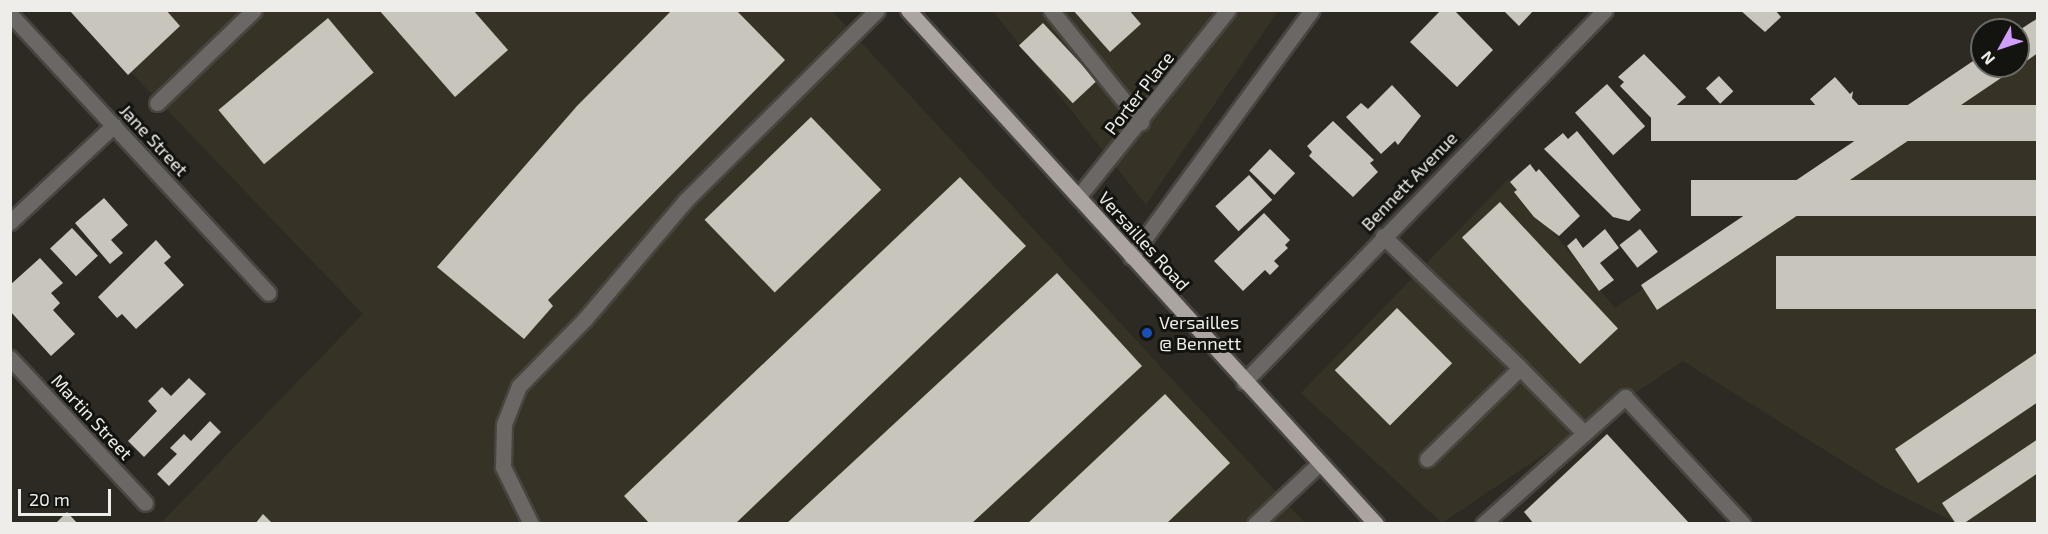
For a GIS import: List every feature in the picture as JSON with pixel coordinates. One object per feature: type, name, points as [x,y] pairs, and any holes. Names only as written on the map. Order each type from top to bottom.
[{"type":"main road","name":"Versailles Road","points":[[911,12],[1244,382],[1376,524]]},
{"type":"street","points":[[157,103],[254,10]]},
{"type":"street","points":[[531,524],[504,467],[504,424],[519,386],[585,319],[686,200],[877,10]]},
{"type":"street","points":[[1051,10],[1141,122]]},
{"type":"street","name":"Porter Place","points":[[1078,197],[1141,122],[1228,10]]},
{"type":"street","points":[[1131,256],[1312,10]]},
{"type":"street","name":"Bennett Avenue","points":[[1244,382],[1383,236],[1605,10]]},
{"type":"street","name":"Jane Street","points":[[10,14],[268,294]]},
{"type":"street","points":[[10,222],[114,125]]},
{"type":"street","points":[[1383,236],[1584,433]]},
{"type":"street","name":"Martin Street","points":[[10,358],[145,503]]},
{"type":"street","points":[[1427,459],[1520,368]]},
{"type":"street","points":[[1484,524],[1625,397],[1743,524]]},
{"type":"street","points":[[1256,524],[1320,464]]},
{"type":"shaded area","points":[[72,11],[832,11],[1305,523],[161,523],[363,314]]},
{"type":"shaded area","points":[[993,11],[1278,11],[1146,205]]},
{"type":"shaded area","points":[[2037,18],[2037,523],[1956,523],[1884,487],[1683,361],[1442,523],[1301,393],[1509,178],[1615,308],[1970,64],[1970,78],[2030,78],[2030,23]]},
{"type":"building","points":[[69,10],[166,10],[180,26],[128,75]]},
{"type":"building","points":[[379,10],[473,10],[508,50],[455,97]]},
{"type":"building","points":[[672,10],[736,10],[785,60],[548,300],[553,306],[524,339],[437,267],[577,106]]},
{"type":"building","points":[[1073,10],[1129,10],[1141,24],[1110,52]]},
{"type":"building","points":[[1441,10],[1454,10],[1493,50],[1457,87],[1410,42]]},
{"type":"building","points":[[1503,10],[1534,10],[1519,26]]},
{"type":"building","points":[[1740,10],[1775,10],[1781,17],[1765,32]]},
{"type":"building","points":[[328,18],[374,72],[264,164],[218,110]]},
{"type":"building","points":[[2038,18],[2038,53],[2030,58],[2030,23]]},
{"type":"building","points":[[1043,23],[1097,81],[1073,103],[1019,46]]},
{"type":"building","points":[[1644,54],[1686,97],[1656,123],[1620,86],[1624,82],[1618,77]]},
{"type":"building","points":[[1970,63],[1970,78],[2001,78],[1657,310],[1641,285]]},
{"type":"building","points":[[1719,76],[1733,91],[1720,104],[1706,88]]},
{"type":"building","points":[[1835,77],[1850,94],[1853,91],[1852,98],[1864,111],[1859,116],[1863,121],[1856,127],[1851,121],[1839,132],[1810,99]]},
{"type":"building","points":[[1607,84],[1645,126],[1613,155],[1575,113]]},
{"type":"building","points":[[1392,85],[1421,116],[1398,145],[1395,141],[1381,154],[1346,117],[1361,103],[1368,109]]},
{"type":"building","points":[[1651,105],[2038,105],[2038,141],[1651,141]]},
{"type":"building","points":[[811,117],[881,190],[775,292],[705,220]]},
{"type":"building","points":[[1333,121],[1374,160],[1370,163],[1378,172],[1353,197],[1309,156],[1312,152],[1307,146]]},
{"type":"building","points":[[1577,131],[1641,210],[1629,221],[1613,217],[1544,149],[1563,133],[1568,139]]},
{"type":"building","points":[[1270,149],[1295,173],[1274,195],[1249,171]]},
{"type":"building","points":[[1530,164],[1536,172],[1539,169],[1580,216],[1559,236],[1534,217],[1514,192],[1517,190],[1510,182]]},
{"type":"building","points":[[1249,175],[1272,200],[1239,231],[1215,206]]},
{"type":"building","points":[[960,177],[1026,246],[735,524],[650,524],[624,496]]},
{"type":"building","points":[[1691,180],[2038,180],[2038,216],[1691,216]]},
{"type":"building","points":[[104,198],[128,225],[111,240],[123,253],[110,264],[75,223]]},
{"type":"building","points":[[1500,202],[1618,329],[1580,364],[1462,237]]},
{"type":"building","points":[[1264,213],[1290,240],[1285,245],[1288,248],[1274,261],[1279,266],[1270,275],[1265,270],[1243,291],[1214,261]]},
{"type":"building","points":[[72,228],[98,256],[76,276],[50,248]]},
{"type":"building","points":[[1605,229],[1619,248],[1600,263],[1614,280],[1599,291],[1567,246],[1576,238],[1583,248]]},
{"type":"building","points":[[1640,229],[1658,252],[1637,268],[1620,245]]},
{"type":"building","points":[[156,240],[171,257],[164,263],[184,285],[136,329],[122,314],[117,318],[98,297]]},
{"type":"building","points":[[1776,256],[2038,256],[2038,309],[1776,309]]},
{"type":"building","points":[[40,258],[63,283],[51,293],[60,303],[53,310],[75,334],[51,356],[10,311],[10,285]]},
{"type":"building","points":[[1057,273],[1142,366],[971,524],[786,524]]},
{"type":"building","points":[[1397,308],[1452,363],[1390,425],[1335,370]]},
{"type":"building","points":[[2038,352],[2038,402],[1918,483],[1895,449]]},
{"type":"building","points":[[189,378],[206,394],[144,457],[128,441],[157,411],[148,401],[162,387],[171,396]]},
{"type":"building","points":[[1165,394],[1230,463],[1166,524],[1027,524]]},
{"type":"building","points":[[210,421],[221,432],[169,486],[157,474],[177,454],[170,448],[184,434],[191,441]]},
{"type":"building","points":[[1607,434],[1690,524],[1534,524],[1524,512]]},
{"type":"building","points":[[2038,439],[2038,473],[1963,524],[1956,524],[1942,503]]},
{"type":"building","points":[[67,512],[78,524],[55,524]]},
{"type":"building","points":[[263,514],[273,524],[255,524]]},
{"type":"place","name":"Versailles @ Bennett","points":[[1147,333]]}]
